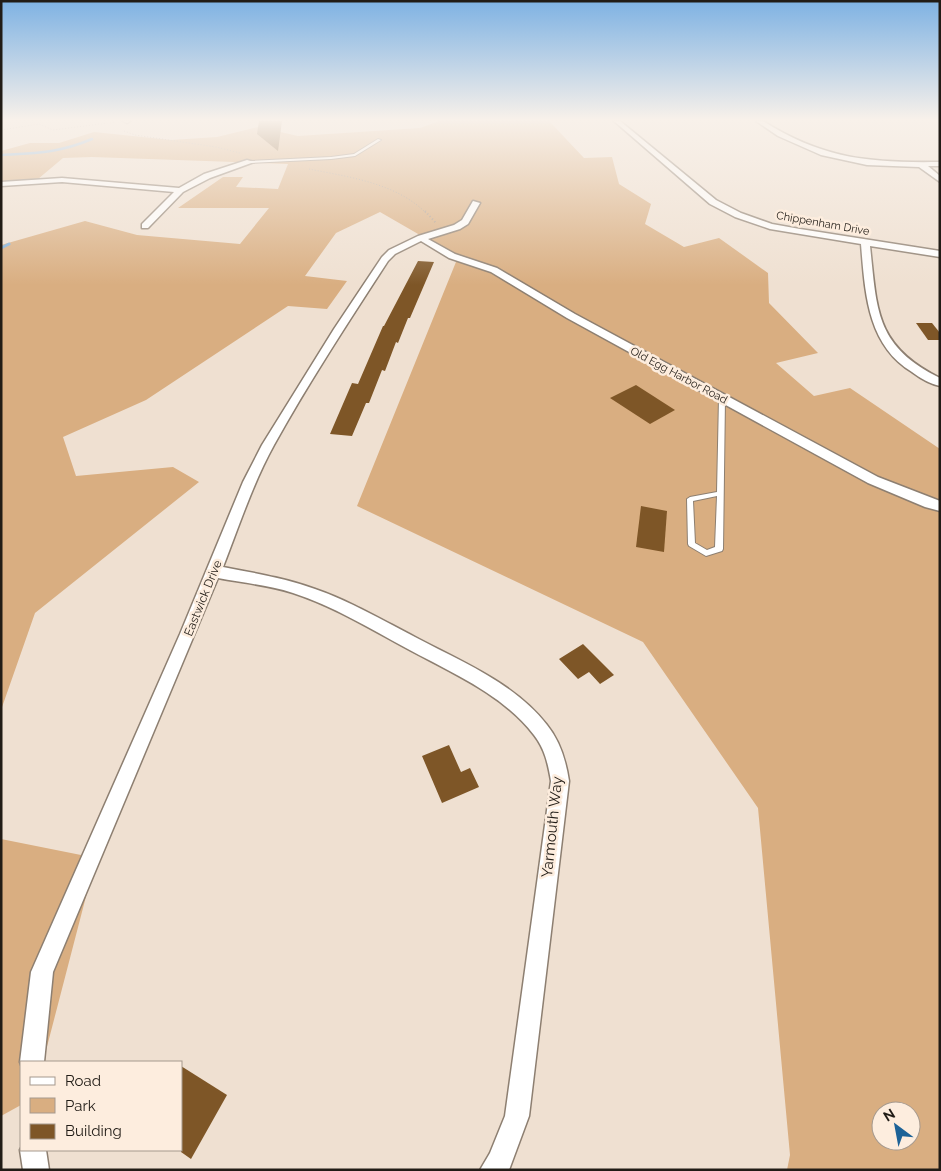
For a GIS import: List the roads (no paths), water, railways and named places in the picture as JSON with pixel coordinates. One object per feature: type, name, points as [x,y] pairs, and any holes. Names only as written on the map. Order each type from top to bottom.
[{"type":"street","points":[[145,226],[180,190],[209,176]]},
{"type":"street","name":"Chippenham Drive","points":[[681,176],[713,202],[738,215],[770,226],[940,254]]},
{"type":"street","points":[[1,184],[62,180],[180,190]]},
{"type":"street","name":"Eastwick Drive","points":[[32,1061],[42,972],[184,644],[250,482],[268,445],[339,329],[385,260],[417,236],[457,227],[465,222],[476,203]]},
{"type":"street","name":"Old Egg Harbor Road","points":[[417,236],[452,256],[494,270],[571,316],[873,480],[930,504],[940,506]]},
{"type":"street","points":[[865,242],[877,324],[890,348],[902,360],[940,384]]},
{"type":"street","name":"Yarmouth Way","points":[[214,571],[294,587],[352,612],[475,678],[517,705],[548,739],[557,759],[560,781],[517,1116],[499,1162],[493,1170]]},
{"type":"street","points":[[33,1151],[36,1170]]},
{"type":"lane","points":[[721,493],[690,499],[692,544],[706,553],[719,549],[721,493],[722,398]]},
{"type":"waterway","points":[[1,248],[9,244]]}]
